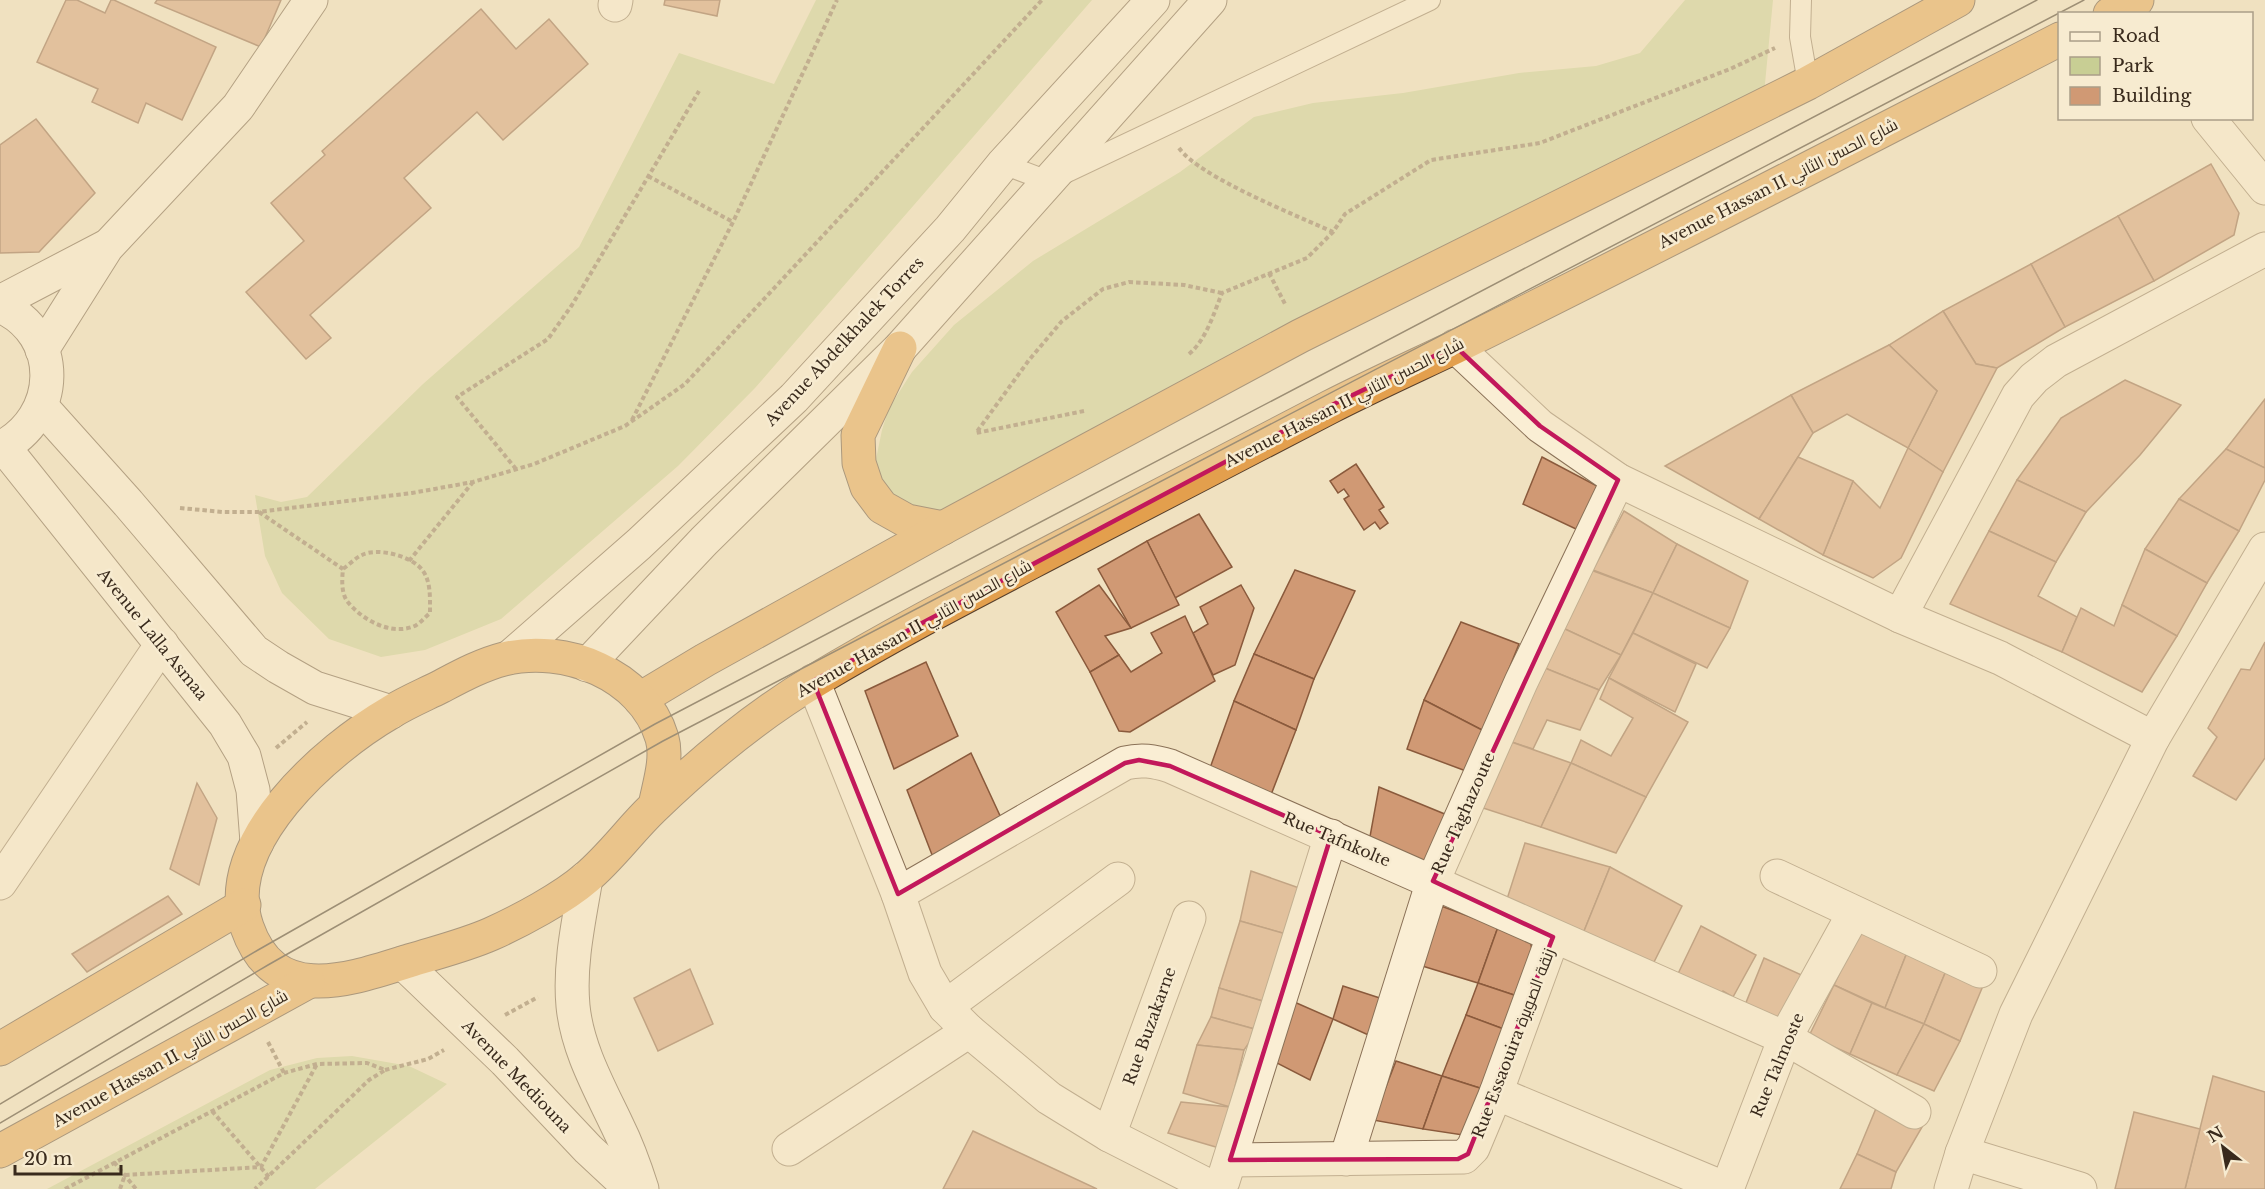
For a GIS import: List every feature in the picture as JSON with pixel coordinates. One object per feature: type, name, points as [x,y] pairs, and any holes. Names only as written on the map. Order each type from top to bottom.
[{"type":"highway","points":[[640,699],[705,660],[943,528],[1300,336],[1808,83],[1958,0]]},
{"type":"highway","name":"Avenue Hassan II شارع الحسن الثاني","points":[[0,1151],[308,982],[344,978],[403,963],[488,935],[557,898],[586,879],[655,806],[742,730],[813,681],[1040,558],[1283,431],[2058,40]]},
{"type":"highway","points":[[900,348],[858,435],[859,464],[867,488],[882,507],[907,521],[943,528]]},
{"type":"highway","points":[[308,982],[282,974],[268,965],[248,930],[244,905],[245,873],[257,842],[286,799],[313,769],[356,735],[391,712],[480,667],[510,657],[547,655],[587,664],[622,681],[640,699],[663,741],[664,759],[655,806]]},
{"type":"highway","points":[[0,1049],[244,905]]},
{"type":"street","points":[[42,350],[106,247],[238,107],[310,0]]},
{"type":"street","name":"Avenue Abdelkhalek Torres","points":[[510,657],[639,544],[794,398],[950,229],[1003,164],[1153,0]]},
{"type":"street","points":[[587,664],[704,540],[900,348],[1210,0]]},
{"type":"street","points":[[2210,120],[2265,188]]},
{"type":"street","points":[[1,447],[26,430],[41,406],[47,382],[42,350],[27,325],[0,304],[106,247]]},
{"type":"street","points":[[1900,616],[2018,396],[2034,378],[2056,361],[2265,249]]},
{"type":"street","points":[[1455,346],[1540,426],[1618,480],[1900,616],[2000,658],[2153,738]]},
{"type":"street","points":[[41,406],[128,503],[254,651],[315,688],[391,712]]},
{"type":"street","name":"Avenue Lalla Asmaa","points":[[1,447],[225,724],[244,756],[253,790],[257,842]]},
{"type":"street","name":"Rue Taghazoute","points":[[1346,1160],[1433,881],[1521,682],[1618,480]]},
{"type":"street","points":[[1951,1189],[1962,1154],[2016,1014],[2153,738],[2265,549]]},
{"type":"street","points":[[0,883],[9,847],[162,644]]},
{"type":"street","points":[[813,681],[898,894],[925,973],[945,1007],[969,1031],[1049,1098],[1109,1135],[1215,1189]]},
{"type":"street","name":"Rue Tafnkolte","points":[[898,894],[1125,763],[1139,760],[1170,766],[1785,1038],[1914,1112]]},
{"type":"street","points":[[1331,836],[1225,1175],[1346,1160]]},
{"type":"street","points":[[1777,876],[1980,971]]},
{"type":"street","points":[[586,879],[575,947],[572,1005],[576,1027],[590,1071],[618,1127],[642,1189]]},
{"type":"street","points":[[945,1007],[1118,879]]},
{"type":"street","name":"Rue Talmoste","points":[[1726,1189],[1785,1038],[1854,913]]},
{"type":"street","name":"Rue Buzakarne","points":[[1109,1135],[1189,918]]},
{"type":"street","name":"Rue Essaouira زنقة الصويرة","points":[[1346,1160],[1458,1159],[1464,1157],[1473,1148],[1496,1094],[1553,937]]},
{"type":"street","name":"Avenue Mediouna","points":[[403,963],[475,1030],[588,1149],[631,1189]]},
{"type":"street","points":[[789,1149],[969,1031]]},
{"type":"street","points":[[1496,1094],[1726,1189]]},
{"type":"street","points":[[1962,1154],[2080,1189]]},
{"type":"lane","points":[[1003,164],[1048,180],[1430,0]]},
{"type":"lane","points":[[1801,0],[1800,37],[1808,83]]},
{"type":"path","points":[[632,421],[733,222],[837,0]]},
{"type":"path","points":[[128,503],[223,512],[258,512],[412,493],[473,482],[534,464],[632,421],[685,384],[1041,0]]},
{"type":"path","points":[[1086,411],[976,433],[1029,360],[1062,321],[1103,289],[1129,282],[1184,285],[1222,293],[1307,258],[1333,232],[1345,214],[1431,160],[1540,143],[1730,69],[1800,37]]},
{"type":"path","points":[[516,469],[456,397],[548,339],[572,305],[699,91]]},
{"type":"path","points":[[1164,125],[1186,158],[1226,182],[1333,232]]},
{"type":"path","points":[[648,176],[733,222]]},
{"type":"path","points":[[1186,356],[1195,349],[1213,318],[1222,293]]},
{"type":"path","points":[[409,561],[473,482]]},
{"type":"path","points":[[258,512],[343,569]]},
{"type":"path","points":[[378,551],[403,557],[423,570],[429,590],[430,613],[414,627],[391,630],[365,618],[346,600],[342,583],[343,569],[362,554],[378,551]]},
{"type":"path","points":[[248,771],[339,696]]},
{"type":"path","points":[[65,1189],[284,1073],[317,1064],[367,1063],[385,1070],[369,1080],[255,1189]]},
{"type":"path","points":[[261,1167],[317,1064]]},
{"type":"path","points":[[212,1111],[269,1177]]},
{"type":"path","points":[[114,1162],[136,1189]]},
{"type":"path","points":[[125,1175],[261,1167]]},
{"type":"path","points":[[120,1189],[125,1175]]},
{"type":"highlighted area","points":[[1455,346],[1540,426],[1618,480],[1433,881],[1553,937],[1468,1154],[1458,1159],[1230,1160],[1331,836],[1170,766],[1139,760],[1125,763],[898,894],[813,681],[1336,403]]},
{"type":"green space","points":[[816,0],[1092,0],[755,388],[678,466],[501,619],[425,650],[381,657],[329,639],[282,593],[265,556],[255,495],[281,502],[307,497],[423,384],[579,247],[679,53],[774,84]]},
{"type":"green space","points":[[1685,0],[1773,0],[1764,94],[933,520],[895,499],[882,482],[875,464],[889,408],[912,372],[954,325],[1033,261],[1180,172],[1254,117],[1313,103],[1403,93],[1519,73],[1596,66],[1640,53]]},
{"type":"green space","points":[[352,1056],[409,1066],[447,1084],[315,1189],[47,1189],[270,1070],[317,1058]]},
{"type":"building","points":[[66,0],[77,0],[105,13],[111,0],[114,0],[216,47],[182,120],[146,103],[138,123],[92,102],[98,89],[37,62]]},
{"type":"building","points":[[157,0],[281,0],[261,47],[155,3]]},
{"type":"building","points":[[665,0],[720,0],[717,16],[664,5]]},
{"type":"building","points":[[481,9],[516,49],[549,19],[588,64],[503,140],[477,112],[404,178],[431,208],[310,315],[331,338],[306,359],[246,292],[304,241],[271,203],[325,155],[322,151]]},
{"type":"building","points":[[36,119],[95,193],[39,252],[0,253],[0,145]]},
{"type":"building","points":[[2211,164],[2239,213],[2234,235],[2154,281],[2118,216]]},
{"type":"building","points":[[2118,216],[2154,281],[2065,327],[2031,264]]},
{"type":"building","points":[[2031,264],[2065,327],[1997,368],[1976,364],[1943,311]]},
{"type":"building","points":[[1943,311],[1976,364],[1997,368],[1943,472],[1908,448],[1937,391],[1889,345]]},
{"type":"building","points":[[1889,345],[1937,391],[1908,448],[1847,414],[1813,433],[1791,395]]},
{"type":"building","points":[[2125,380],[2181,405],[2140,455],[2086,512],[2017,480],[2061,418]]},
{"type":"building","points":[[1791,395],[1813,433],[1759,519],[1665,466]]},
{"type":"building","points":[[2265,399],[2265,468],[2226,449]]},
{"type":"building","points":[[1908,448],[1943,472],[1901,558],[1873,578],[1823,555],[1853,481],[1880,508]]},
{"type":"building","points":[[2226,449],[2265,468],[2265,480],[2239,531],[2179,499]]},
{"type":"building","points":[[1542,457],[1599,487],[1576,529],[1523,504]]},
{"type":"building","points":[[1798,457],[1853,481],[1823,555],[1759,519]]},
{"type":"building","points":[[1356,464],[1384,507],[1379,510],[1388,523],[1380,529],[1375,522],[1364,530],[1344,499],[1349,496],[1344,489],[1338,493],[1330,481]]},
{"type":"building","points":[[2017,480],[2086,512],[2056,562],[1989,531]]},
{"type":"building","points":[[2179,499],[2239,531],[2207,583],[2145,549]]},
{"type":"building","points":[[1624,511],[1677,544],[1653,593],[1593,570]]},
{"type":"building","points":[[1199,514],[1232,567],[1175,598],[1147,541]]},
{"type":"building","points":[[1989,531],[2056,562],[2038,596],[2077,617],[2062,652],[1950,604]]},
{"type":"building","points":[[1147,541],[1179,605],[1131,628],[1098,569]]},
{"type":"building","points":[[1677,544],[1748,581],[1730,628],[1653,593]]},
{"type":"building","points":[[2145,549],[2207,583],[2177,636],[2122,605]]},
{"type":"building","points":[[1580,566],[1653,593],[1621,655],[1552,623]]},
{"type":"building","points":[[1295,570],[1355,591],[1314,679],[1254,654]]},
{"type":"building","points":[[1099,585],[1131,628],[1105,636],[1119,655],[1090,672],[1056,612]]},
{"type":"building","points":[[1241,585],[1254,608],[1235,665],[1213,675],[1193,633],[1208,624],[1200,607]]},
{"type":"building","points":[[1653,593],[1730,628],[1707,668],[1633,633]]},
{"type":"building","points":[[2122,605],[2177,636],[2142,692],[2062,652],[2081,608],[2114,626]]},
{"type":"building","points":[[1185,616],[1215,681],[1130,732],[1119,731],[1090,672],[1119,655],[1131,672],[1162,653],[1151,633]]},
{"type":"building","points":[[1461,622],[1519,644],[1484,731],[1424,700]]},
{"type":"building","points":[[1552,623],[1621,655],[1599,690],[1535,664]]},
{"type":"building","points":[[1633,633],[1696,664],[1675,712],[1609,678]]},
{"type":"building","points":[[2265,642],[2265,758],[2236,800],[2193,776],[2217,737],[2208,728],[2241,669],[2250,670]]},
{"type":"building","points":[[1254,654],[1314,679],[1296,730],[1234,701]]},
{"type":"building","points":[[926,662],[958,736],[894,769],[865,691]]},
{"type":"building","points":[[1535,664],[1599,690],[1580,730],[1547,720],[1533,749],[1503,739]]},
{"type":"building","points":[[1609,678],[1688,722],[1646,797],[1571,763],[1581,740],[1611,756],[1633,718],[1600,699]]},
{"type":"building","points":[[1424,700],[1484,731],[1466,771],[1407,749]]},
{"type":"building","points":[[1234,701],[1296,730],[1269,800],[1205,782]]},
{"type":"building","points":[[1503,739],[1571,763],[1541,827],[1477,806]]},
{"type":"building","points":[[971,753],[1002,820],[934,860],[907,790]]},
{"type":"building","points":[[1571,763],[1646,797],[1616,853],[1541,827]]},
{"type":"building","points":[[197,783],[217,818],[199,885],[170,869]]},
{"type":"building","points":[[1379,787],[1452,817],[1432,866],[1369,842]]},
{"type":"building","points":[[1525,843],[1610,867],[1582,936],[1507,899]]},
{"type":"building","points":[[1610,867],[1682,906],[1652,966],[1582,936]]},
{"type":"building","points":[[1251,871],[1302,889],[1286,934],[1240,921]]},
{"type":"building","points":[[168,896],[182,914],[87,972],[72,954]]},
{"type":"building","points":[[1441,906],[1498,927],[1478,983],[1419,965]]},
{"type":"building","points":[[1240,921],[1286,934],[1266,1002],[1219,988]]},
{"type":"building","points":[[1701,926],[1756,955],[1733,997],[1723,991],[1719,1001],[1674,982]]},
{"type":"building","points":[[1498,927],[1530,940],[1534,959],[1520,997],[1478,983]]},
{"type":"building","points":[[1860,930],[1908,950],[1885,1008],[1834,985]]},
{"type":"building","points":[[1908,950],[1948,966],[1924,1024],[1885,1008]]},
{"type":"building","points":[[1764,958],[1806,977],[1775,1026],[1743,1010]]},
{"type":"building","points":[[1948,966],[1985,981],[1960,1041],[1924,1024]]},
{"type":"building","points":[[690,969],[713,1024],[658,1051],[634,998]]},
{"type":"building","points":[[1478,983],[1520,997],[1509,1031],[1466,1015]]},
{"type":"building","points":[[1834,985],[1872,1003],[1850,1054],[1809,1036]]},
{"type":"building","points":[[1343,986],[1389,1001],[1375,1038],[1333,1019]]},
{"type":"building","points":[[1219,988],[1266,1002],[1258,1030],[1211,1017]]},
{"type":"building","points":[[1292,1001],[1333,1019],[1310,1080],[1271,1060]]},
{"type":"building","points":[[1872,1003],[1924,1024],[1897,1075],[1850,1054]]},
{"type":"building","points":[[1466,1015],[1509,1031],[1486,1090],[1442,1076]]},
{"type":"building","points":[[1211,1017],[1258,1030],[1244,1050],[1197,1045]]},
{"type":"building","points":[[1924,1024],[1960,1041],[1934,1091],[1897,1075]]},
{"type":"building","points":[[1197,1045],[1244,1050],[1230,1107],[1183,1093]]},
{"type":"building","points":[[1396,1061],[1442,1076],[1423,1129],[1373,1120]]},
{"type":"building","points":[[1442,1076],[1486,1090],[1463,1135],[1423,1129]]},
{"type":"building","points":[[2213,1076],[2265,1092],[2265,1189],[2185,1189]]},
{"type":"building","points":[[1181,1102],[1230,1107],[1226,1150],[1168,1133]]},
{"type":"building","points":[[1877,1106],[1925,1122],[1896,1172],[1857,1154]]},
{"type":"building","points":[[2134,1112],[2200,1129],[2185,1189],[2115,1189]]},
{"type":"building","points":[[973,1131],[1097,1189],[943,1189]]},
{"type":"building","points":[[1857,1154],[1896,1172],[1891,1189],[1840,1189]]},
{"type":"tram line","points":[[0,1104],[258,950],[655,724],[2037,0]]},
{"type":"tram line","points":[[2061,12],[2084,0]]},
{"type":"tram line","points":[[0,1123],[268,965],[663,741],[2058,14]]}]
